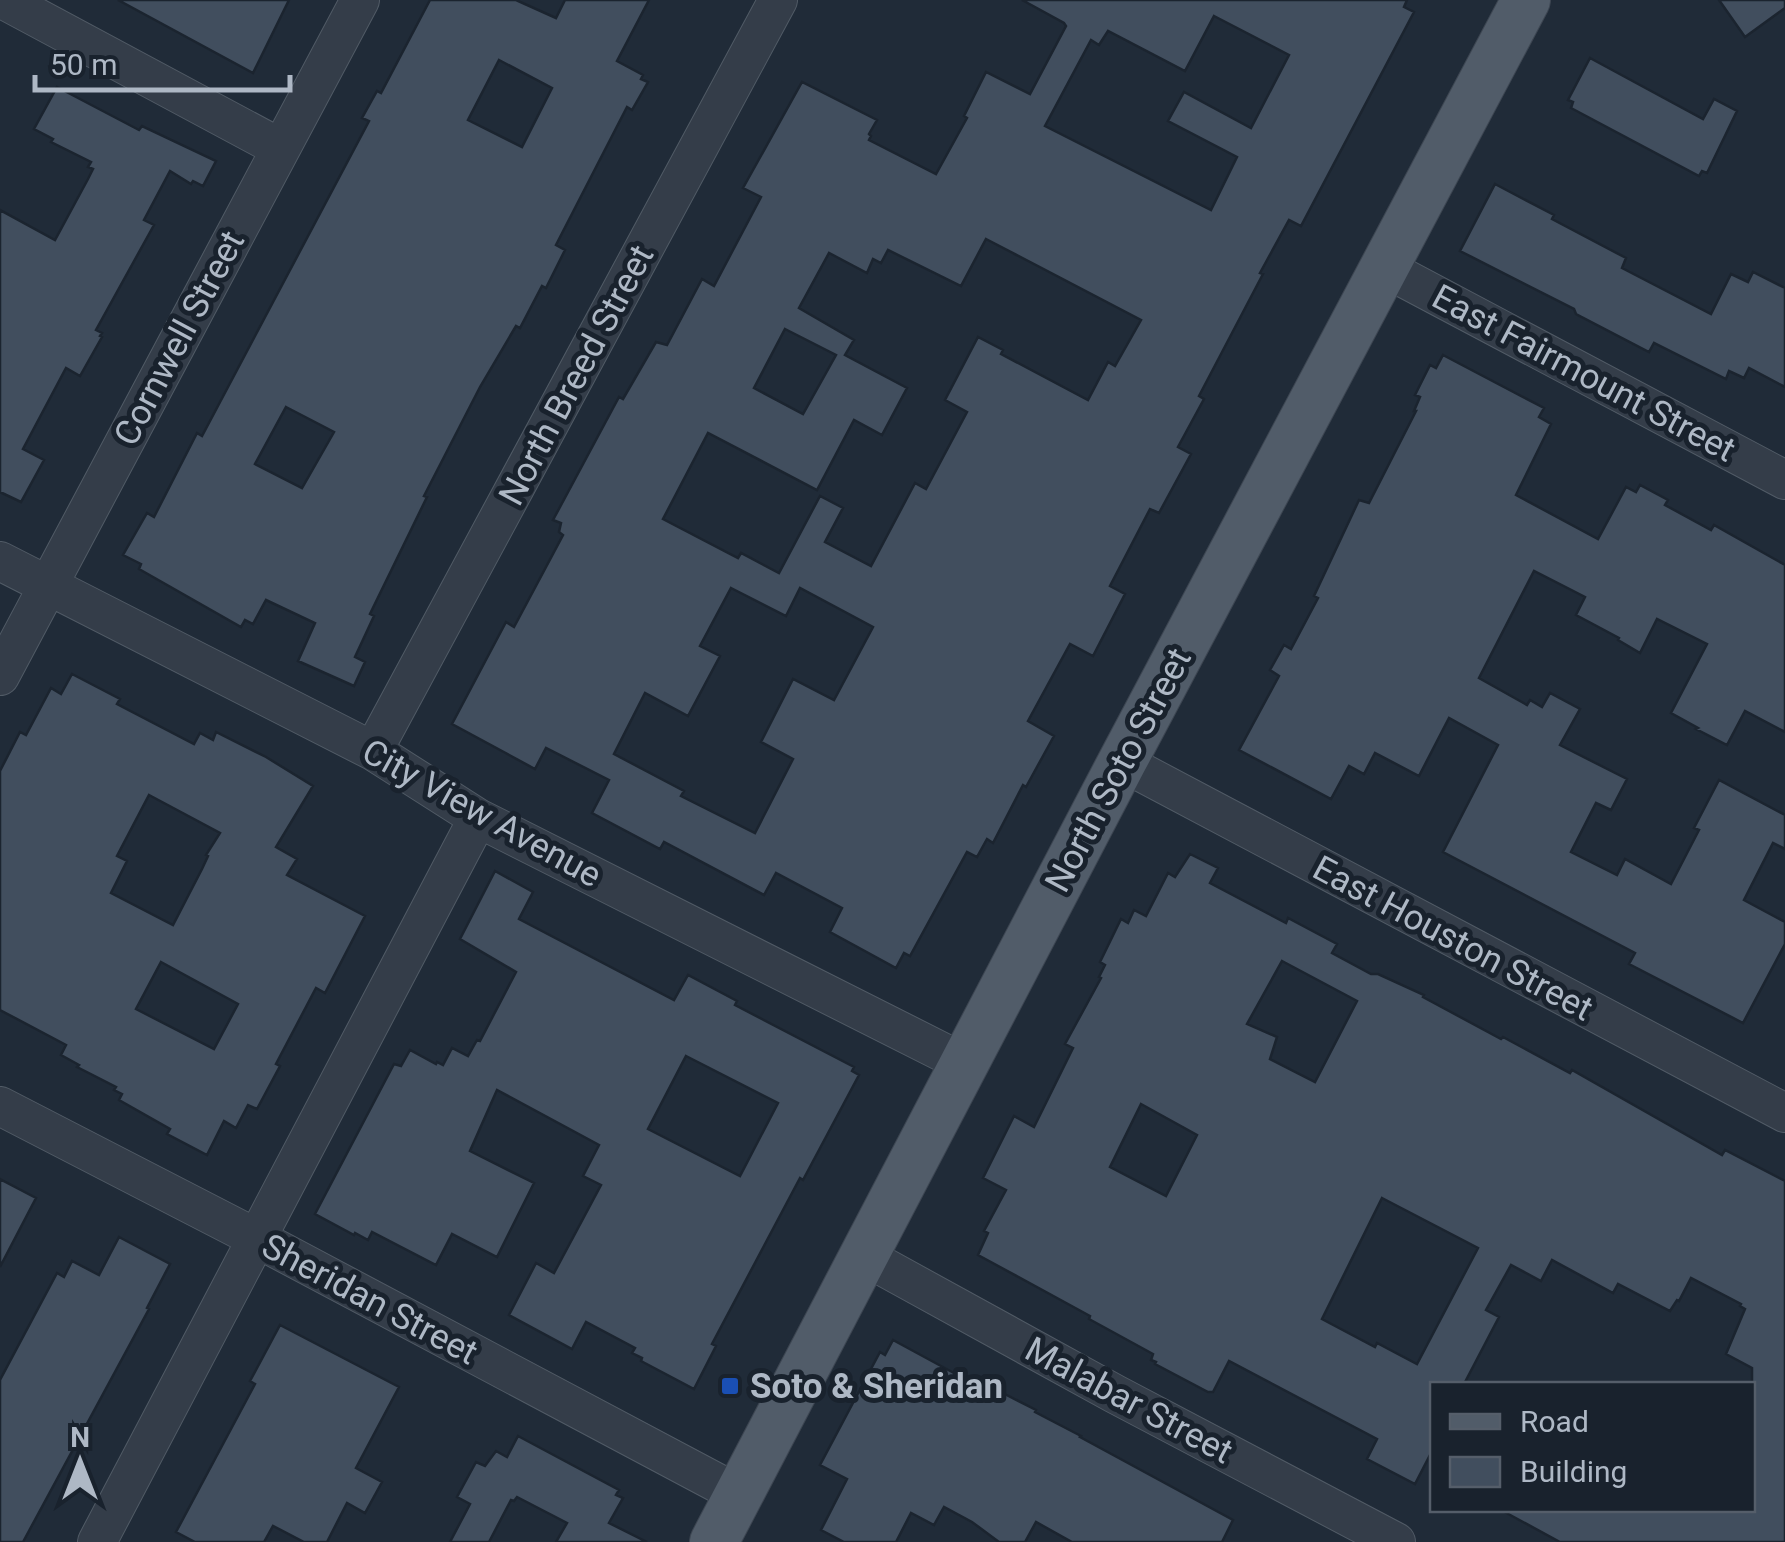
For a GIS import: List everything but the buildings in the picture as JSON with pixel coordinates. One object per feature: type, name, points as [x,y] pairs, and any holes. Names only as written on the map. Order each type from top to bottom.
[{"type":"main road","name":"North Soto Street","points":[[714,1542],[1526,0]]},
{"type":"street","points":[[4,0],[280,148]]},
{"type":"street","name":"Cornwell Street","points":[[0,676],[360,0]]},
{"type":"street","name":"North Breed Street","points":[[373,751],[778,0]]},
{"type":"street","name":"East Fairmount Street","points":[[1383,267],[1785,480]]},
{"type":"street","name":"City View Avenue","points":[[0,561],[373,751],[478,818],[964,1063]]},
{"type":"street","name":"East Houston Street","points":[[1122,762],[1785,1113]]},
{"type":"street","points":[[97,1542],[478,818]]},
{"type":"street","name":"Sheridan Street","points":[[0,1106],[738,1494]]},
{"type":"street","name":"Malabar Street","points":[[864,1256],[1396,1542]]},
{"type":"place","name":"Soto & Sheridan","points":[[730,1386]]}]
